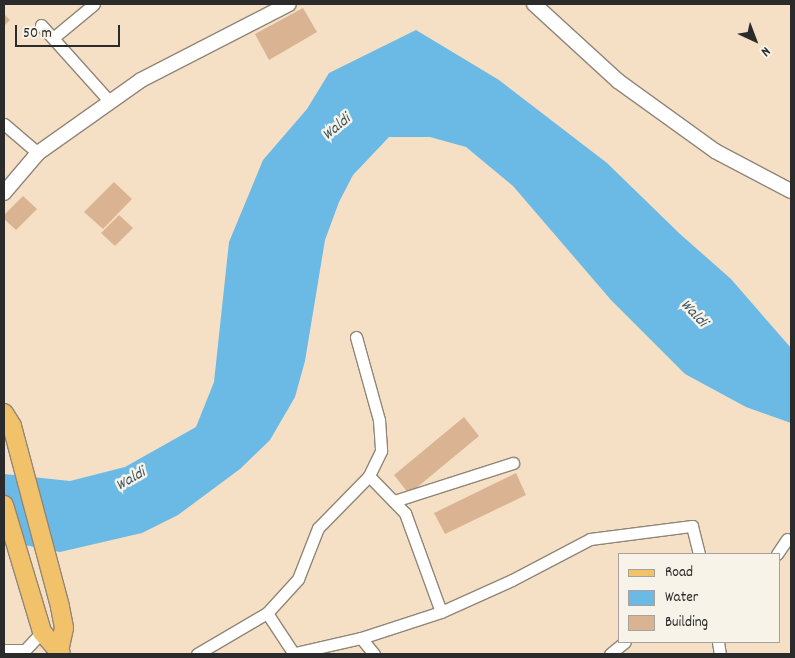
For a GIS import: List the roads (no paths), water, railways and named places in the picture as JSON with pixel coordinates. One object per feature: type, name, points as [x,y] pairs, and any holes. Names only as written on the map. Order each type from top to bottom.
[{"type":"main road","points":[[8,420],[64,628],[60,653]]},
{"type":"main road","points":[[4,505],[42,632],[60,653]]},
{"type":"street","points":[[53,38],[94,4]]},
{"type":"street","points":[[4,193],[38,153],[141,80],[289,4]]},
{"type":"street","points":[[534,4],[618,81],[715,151],[791,191]]},
{"type":"street","points":[[41,25],[110,102]]},
{"type":"street","points":[[4,124],[38,153]]},
{"type":"street","points":[[197,654],[267,613],[298,579],[318,528],[370,476],[381,451],[379,420],[356,337]]},
{"type":"street","points":[[394,501],[513,463]]},
{"type":"street","points":[[370,476],[405,513],[441,612]]},
{"type":"street","points":[[267,613],[294,654],[361,638],[441,612],[512,580],[590,539],[692,526],[699,553]]},
{"type":"street","points":[[778,553],[788,539]]},
{"type":"street","points":[[4,650],[25,650],[42,632]]},
{"type":"street","points":[[361,638],[374,654]]},
{"type":"street","points":[[610,654],[624,643]]},
{"type":"water","name":"Waldi","points":[[416,30],[499,80],[607,163],[680,234],[731,279],[791,348],[791,423],[746,407],[685,374],[611,300],[513,186],[466,147],[430,137],[389,137],[353,175],[339,202],[325,240],[305,361],[295,397],[270,440],[240,469],[178,515],[142,533],[60,552],[4,541],[4,474],[70,481],[125,467],[196,427],[214,382],[229,242],[263,160],[307,109],[329,73]]}]
